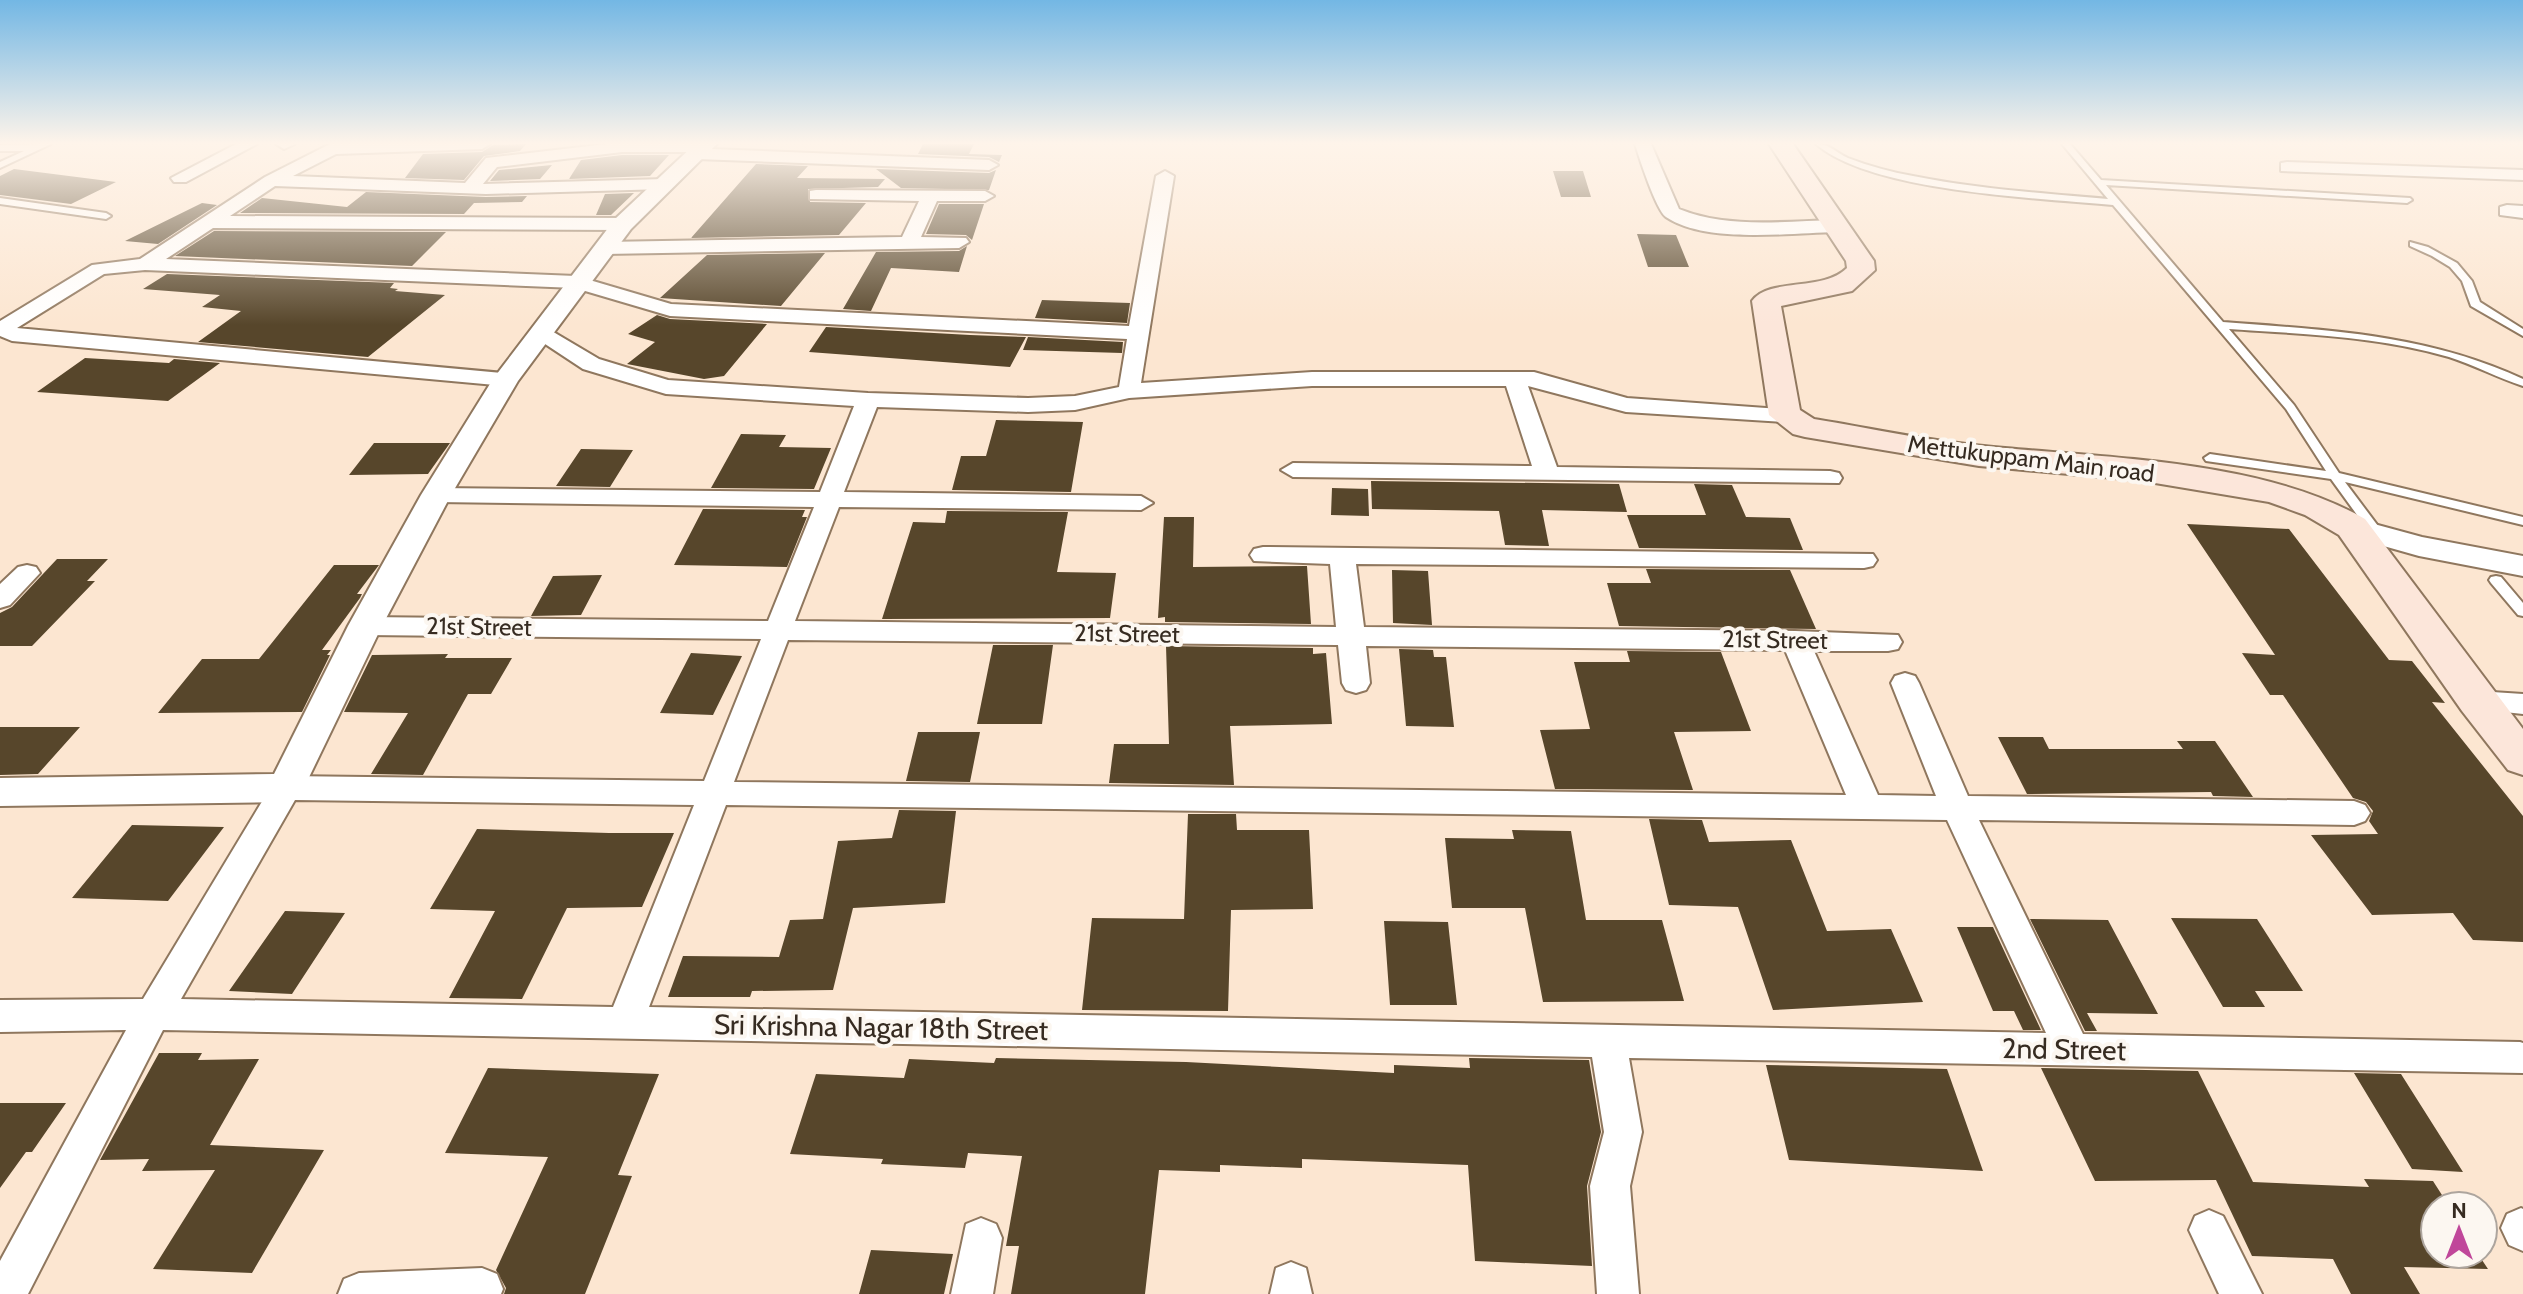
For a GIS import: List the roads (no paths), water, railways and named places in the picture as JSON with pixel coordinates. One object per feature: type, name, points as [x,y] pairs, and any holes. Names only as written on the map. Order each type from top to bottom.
[{"type":"main road","points":[[1785,415],[1767,301],[1836,287],[1854,279],[1861,270],[1860,261],[1822,204]]},
{"type":"main road","name":"Mettukuppam Main road","points":[[1785,415],[1805,427],[1979,456],[2137,470],[2275,493],[2318,507],[2365,531],[2477,701],[2523,759]]},
{"type":"street","points":[[145,264],[237,204]]},
{"type":"street","points":[[5,1294],[153,1014],[286,788],[365,626],[436,495],[506,379],[543,334],[576,282],[623,224],[644,204]]},
{"type":"street","points":[[909,242],[927,204]]},
{"type":"street","points":[[1129,391],[1160,204]]},
{"type":"street","points":[[1668,204],[1671,212],[1685,219],[1725,225],[1836,226]]},
{"type":"street","points":[[211,222],[623,224]]},
{"type":"street","points":[[604,248],[959,242]]},
{"type":"street","points":[[506,379],[5,332],[3,328],[99,269],[145,264],[576,282],[670,310],[1138,333]]},
{"type":"street","points":[[543,334],[591,364],[666,387],[868,400],[1028,405],[1075,403],[1129,391],[1312,379],[1515,379],[1555,383],[1626,405],[1785,415]]},
{"type":"street","points":[[1515,379],[1547,474]]},
{"type":"street","points":[[625,1022],[868,400]]},
{"type":"street","points":[[1293,470],[1830,478]]},
{"type":"street","points":[[436,495],[1141,503]]},
{"type":"street","points":[[2365,531],[2510,573]]},
{"type":"street","points":[[1263,555],[1864,560]]},
{"type":"street","points":[[1342,555],[1356,683]]},
{"type":"street","points":[[0,573],[27,573],[0,599]]},
{"type":"street","name":"21st Street","points":[[365,626],[1888,642]]},
{"type":"street","points":[[1795,640],[1867,807]]},
{"type":"street","points":[[1905,683],[1957,808],[2072,1049]]},
{"type":"street","points":[[2477,701],[2523,704]]},
{"type":"street","points":[[0,792],[286,788],[2354,813]]},
{"type":"street","name":"Sri Krishna Nagar 18th Street","points":[[0,1016],[153,1014],[1608,1041]]},
{"type":"street","points":[[1608,1041],[1623,1132],[1610,1186],[1618,1294]]},
{"type":"street","name":"2nd Street","points":[[1608,1041],[2520,1058]]},
{"type":"street","points":[[2209,1230],[2241,1294]]},
{"type":"street","points":[[972,1294],[981,1238]]},
{"type":"street","points":[[359,1294],[482,1289]]},
{"type":"lane","points":[[24,204],[106,216]]},
{"type":"lane","points":[[2115,204],[2290,407],[2337,476],[2365,531]]},
{"type":"lane","points":[[2413,244],[2459,267],[2467,277],[2475,304],[2523,333]]},
{"type":"lane","points":[[2220,325],[2385,340],[2470,360],[2523,383]]},
{"type":"lane","points":[[2210,458],[2337,476],[2523,521]]},
{"type":"lane","points":[[2510,573],[2523,612]]}]
